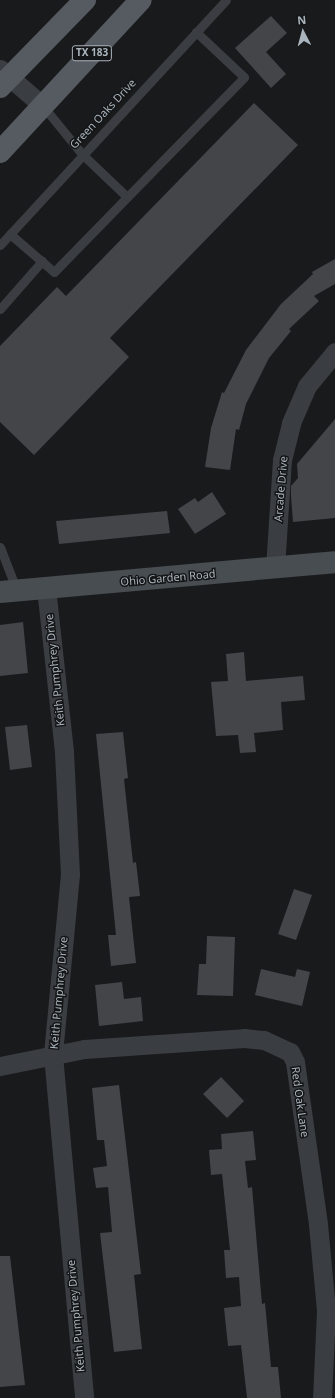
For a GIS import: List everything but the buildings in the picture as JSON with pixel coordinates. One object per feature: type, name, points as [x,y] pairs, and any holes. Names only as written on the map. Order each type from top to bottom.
[{"type":"main road","points":[[3,78],[85,0]]},
{"type":"main road","name":"TX 183","points":[[0,152],[141,0]]},
{"type":"street","points":[[3,78],[42,106]]},
{"type":"street","name":"Arcade Drive","points":[[275,568],[282,460],[291,423],[307,386],[335,352]]},
{"type":"street","name":"Ohio Garden Road","points":[[9,591],[335,562]]},
{"type":"street","name":"Keith Pumphrey Drive","points":[[46,588],[64,752],[70,874],[53,1055],[84,1398]]},
{"type":"street","name":"Red Oak Lane","points":[[0,1066],[84,1049],[244,1038],[264,1040],[290,1052],[295,1062],[318,1224],[326,1311],[322,1398]]},
{"type":"lane","name":"Green Oaks Drive","points":[[0,245],[82,154],[226,0]]},
{"type":"lane","points":[[10,234],[54,272],[244,77],[196,32]]},
{"type":"lane","points":[[42,106],[82,154],[127,197]]},
{"type":"lane","points":[[0,309],[42,261]]},
{"type":"lane","points":[[0,547],[9,591]]}]
